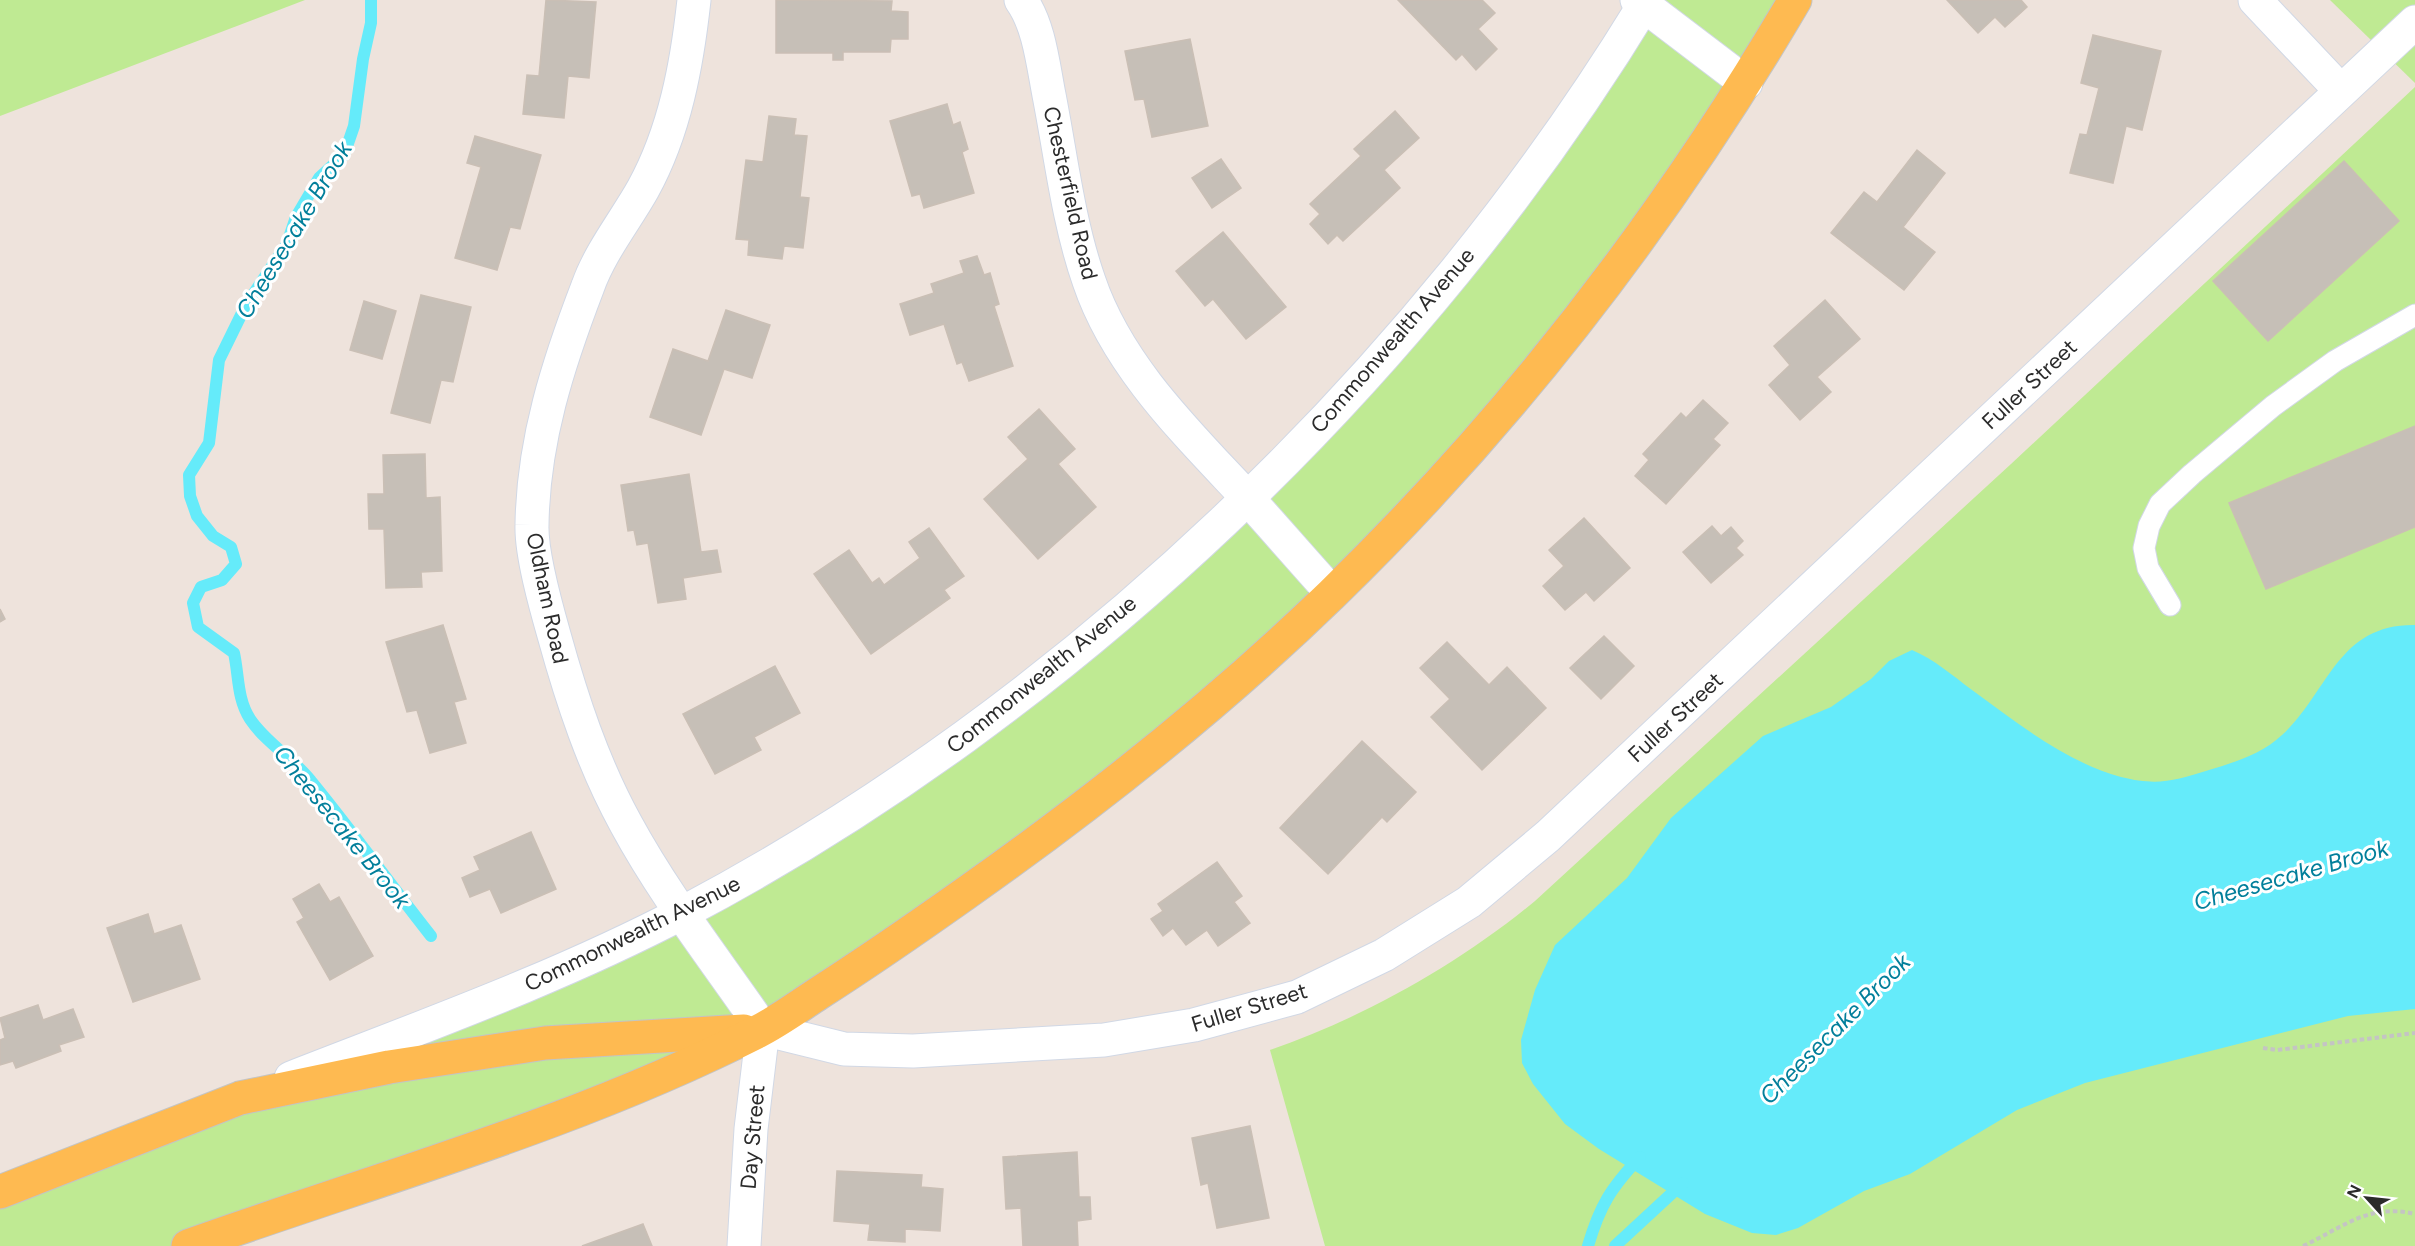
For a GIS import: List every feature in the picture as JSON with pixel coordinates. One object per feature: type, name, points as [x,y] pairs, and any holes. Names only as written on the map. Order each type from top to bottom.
[{"type":"main road","name":"Commonwealth Avenue","points":[[188,1246],[580,1113],[657,1080],[763,1029],[877,955],[1121,779],[1240,678],[1332,593],[1422,501],[1524,387],[1635,243],[1746,83],[1795,0]]},
{"type":"main road","name":"Commonwealth Avenue","points":[[0,1192],[240,1098],[400,1065],[545,1043],[763,1029]]},
{"type":"street","name":"Oldham Road","points":[[694,0],[690,41],[674,118],[645,186],[591,277],[558,364],[539,446],[531,528],[546,607],[588,745],[626,824],[682,912],[763,1029]]},
{"type":"street","name":"Chesterfield Road","points":[[1021,0],[1026,8],[1042,55],[1075,229],[1089,281],[1110,328],[1135,368],[1182,429],[1332,593]]},
{"type":"street","points":[[2255,0],[2341,91]]},
{"type":"street","name":"Commonwealth Avenue","points":[[240,1098],[535,983],[682,912],[786,854],[917,771],[1016,699],[1132,603],[1248,499],[1340,402],[1436,294],[1510,201],[1590,90],[1642,2]]},
{"type":"street","points":[[1642,2],[1746,83]]},
{"type":"street","name":"Fuller Street","points":[[763,1029],[844,1049],[914,1051],[1104,1040],[1194,1025],[1297,997],[1384,955],[1469,902],[1548,836],[2415,22]]},
{"type":"street","name":"Day Street","points":[[744,1246],[751,1129],[763,1029]]},
{"type":"lane","points":[[2170,605],[2148,568],[2144,548],[2149,526],[2160,504],[2273,406],[2335,361],[2415,315]]},
{"type":"path","points":[[2263,1048],[2277,1050],[2415,1033]]},
{"type":"path","points":[[2303,1246],[2378,1210],[2396,1210],[2415,1214]]},
{"type":"green space","points":[[0,0],[305,0],[0,116]]},
{"type":"green space","points":[[1647,0],[1795,0],[1523,387],[1240,678],[763,1029],[188,1246],[0,1246],[0,1181],[535,983],[899,784],[1340,402]]},
{"type":"green space","points":[[2330,0],[2415,0],[2415,83]]},
{"type":"green space","points":[[2415,87],[2415,1246],[1325,1246],[1270,1050],[1340,1022],[1409,987],[1475,946],[1535,901],[2011,464]]},
{"type":"water","points":[[2415,625],[2415,1009],[2348,1016],[2085,1083],[2017,1110],[1910,1174],[1864,1191],[1798,1228],[1776,1235],[1752,1233],[1705,1214],[1599,1149],[1565,1124],[1533,1084],[1522,1063],[1521,1040],[1535,990],[1555,945],[1627,878],[1671,818],[1763,736],[1831,707],[1871,679],[1889,661],[1912,650],[1943,668],[2062,752],[2121,777],[2155,782],[2186,777],[2229,764],[2266,747],[2282,735],[2298,718],[2351,648],[2368,636],[2389,628]]},
{"type":"building","points":[[546,0],[596,2],[589,78],[568,76],[564,118],[523,114],[527,75],[539,76]]},
{"type":"building","points":[[776,0],[892,1],[891,11],[908,12],[908,39],[891,39],[890,52],[843,52],[843,60],[833,60],[833,53],[776,53]]},
{"type":"building","points":[[1398,0],[1482,0],[1495,13],[1478,29],[1497,49],[1476,70],[1462,54],[1456,60]]},
{"type":"building","points":[[1947,0],[2021,0],[2027,7],[2005,27],[1995,17],[1978,33]]},
{"type":"building","points":[[2093,35],[2161,51],[2142,130],[2126,126],[2113,183],[2070,173],[2080,134],[2087,135],[2099,88],[2081,83]]},
{"type":"building","points":[[1190,39],[1208,126],[1152,137],[1144,99],[1135,100],[1125,51]]},
{"type":"building","points":[[947,104],[953,125],[960,122],[968,149],[962,152],[974,193],[924,208],[920,194],[912,196],[890,121]]},
{"type":"building","points":[[1395,111],[1419,138],[1384,170],[1400,188],[1343,241],[1337,235],[1328,244],[1310,224],[1320,214],[1310,204],[1361,156],[1354,149]]},
{"type":"building","points":[[769,116],[796,119],[794,135],[807,136],[800,197],[809,198],[803,248],[784,246],[782,259],[748,255],[749,240],[736,239],[746,160],[763,162]]},
{"type":"building","points":[[475,136],[541,155],[520,229],[510,227],[497,270],[455,258],[481,167],[467,163]]},
{"type":"building","points":[[1917,150],[1945,173],[1903,227],[1935,252],[1904,290],[1831,233],[1864,192],[1877,202]]},
{"type":"building","points":[[1221,159],[1241,188],[1212,208],[1192,178]]},
{"type":"building","points":[[2344,161],[2399,221],[2268,341],[2213,281]]},
{"type":"building","points":[[1223,232],[1286,307],[1246,339],[1213,299],[1205,306],[1176,271]]},
{"type":"building","points":[[977,256],[984,275],[990,273],[999,304],[994,306],[1013,366],[969,381],[962,362],[957,364],[944,324],[910,335],[900,304],[934,293],[931,284],[964,273],[960,261]]},
{"type":"building","points":[[421,295],[471,307],[453,382],[441,380],[430,423],[391,413]]},
{"type":"building","points":[[1825,300],[1860,339],[1817,377],[1831,392],[1800,420],[1769,385],[1790,365],[1774,346]]},
{"type":"building","points":[[364,301],[396,311],[382,359],[350,350]]},
{"type":"building","points":[[726,310],[770,325],[752,378],[724,369],[701,435],[650,417],[673,349],[708,361]]},
{"type":"building","points":[[1703,400],[1728,423],[1713,439],[1720,445],[1666,504],[1635,476],[1649,460],[1643,454],[1681,413],[1686,418]]},
{"type":"building","points":[[1039,409],[1075,449],[1058,464],[1096,507],[1038,559],[984,499],[1028,459],[1008,437]]},
{"type":"building","points":[[2415,426],[2415,527],[2266,589],[2229,503]]},
{"type":"building","points":[[425,454],[426,498],[440,497],[442,571],[421,572],[422,587],[386,588],[384,529],[369,529],[368,494],[384,494],[383,455]]},
{"type":"building","points":[[689,474],[701,552],[717,550],[721,572],[683,578],[686,599],[658,603],[648,543],[637,545],[634,530],[628,531],[621,485]]},
{"type":"building","points":[[1584,518],[1630,568],[1594,601],[1586,592],[1565,610],[1543,586],[1564,566],[1549,550]]},
{"type":"building","points":[[1712,526],[1721,536],[1731,527],[1743,541],[1736,548],[1743,555],[1711,583],[1683,552]]},
{"type":"building","points":[[929,528],[964,576],[944,590],[950,598],[871,654],[814,574],[849,550],[872,583],[879,578],[884,585],[920,558],[909,542]]},
{"type":"building","points":[[0,609],[5,619],[0,622]]},
{"type":"building","points":[[443,625],[466,699],[454,702],[466,743],[430,753],[417,710],[407,712],[386,642]]},
{"type":"building","points":[[1604,636],[1634,666],[1601,699],[1570,668]]},
{"type":"building","points":[[1447,642],[1489,685],[1507,667],[1546,708],[1482,770],[1431,717],[1450,699],[1420,668]]},
{"type":"building","points":[[775,666],[800,713],[754,737],[761,750],[715,774],[683,714]]},
{"type":"building","points":[[1362,741],[1416,792],[1387,822],[1382,817],[1328,874],[1280,828]]},
{"type":"building","points":[[531,832],[556,889],[501,913],[490,889],[470,897],[462,878],[480,870],[474,857]]},
{"type":"building","points":[[1217,862],[1242,896],[1234,902],[1250,923],[1218,946],[1207,930],[1186,945],[1173,928],[1163,936],[1151,919],[1163,911],[1158,904]]},
{"type":"building","points":[[319,884],[330,902],[339,897],[373,956],[330,980],[297,922],[304,918],[293,899]]},
{"type":"building","points":[[148,914],[154,934],[181,925],[200,979],[133,1002],[107,928]]},
{"type":"building","points":[[38,1005],[43,1020],[73,1009],[84,1037],[59,1045],[61,1051],[16,1068],[13,1061],[0,1065],[0,1040],[5,1038],[0,1018]]},
{"type":"building","points":[[1250,1126],[1269,1218],[1217,1228],[1208,1183],[1201,1185],[1192,1138]]},
{"type":"building","points":[[1077,1152],[1079,1197],[1090,1197],[1091,1219],[1077,1221],[1078,1246],[1023,1246],[1021,1208],[1006,1209],[1003,1157]]},
{"type":"building","points":[[837,1171],[922,1175],[921,1187],[943,1189],[940,1231],[905,1229],[905,1242],[868,1240],[870,1224],[834,1221]]},
{"type":"building","points":[[643,1224],[652,1246],[582,1246]]},
{"type":"waterway","name":"Cheesecake Brook","points":[[371,0],[371,23],[363,59],[354,126],[344,155],[319,178],[296,217],[287,244],[246,305],[219,360],[209,443],[189,475],[190,496],[197,516],[213,536],[231,547],[236,564],[222,580],[201,587],[193,603],[198,627],[234,653],[243,703],[256,728],[311,781],[431,936]]},
{"type":"waterway","points":[[1588,1246],[1602,1208],[1621,1178],[1640,1157]]},
{"type":"waterway","name":"Cheesecake Brook","points":[[1615,1246],[1683,1183]]}]
